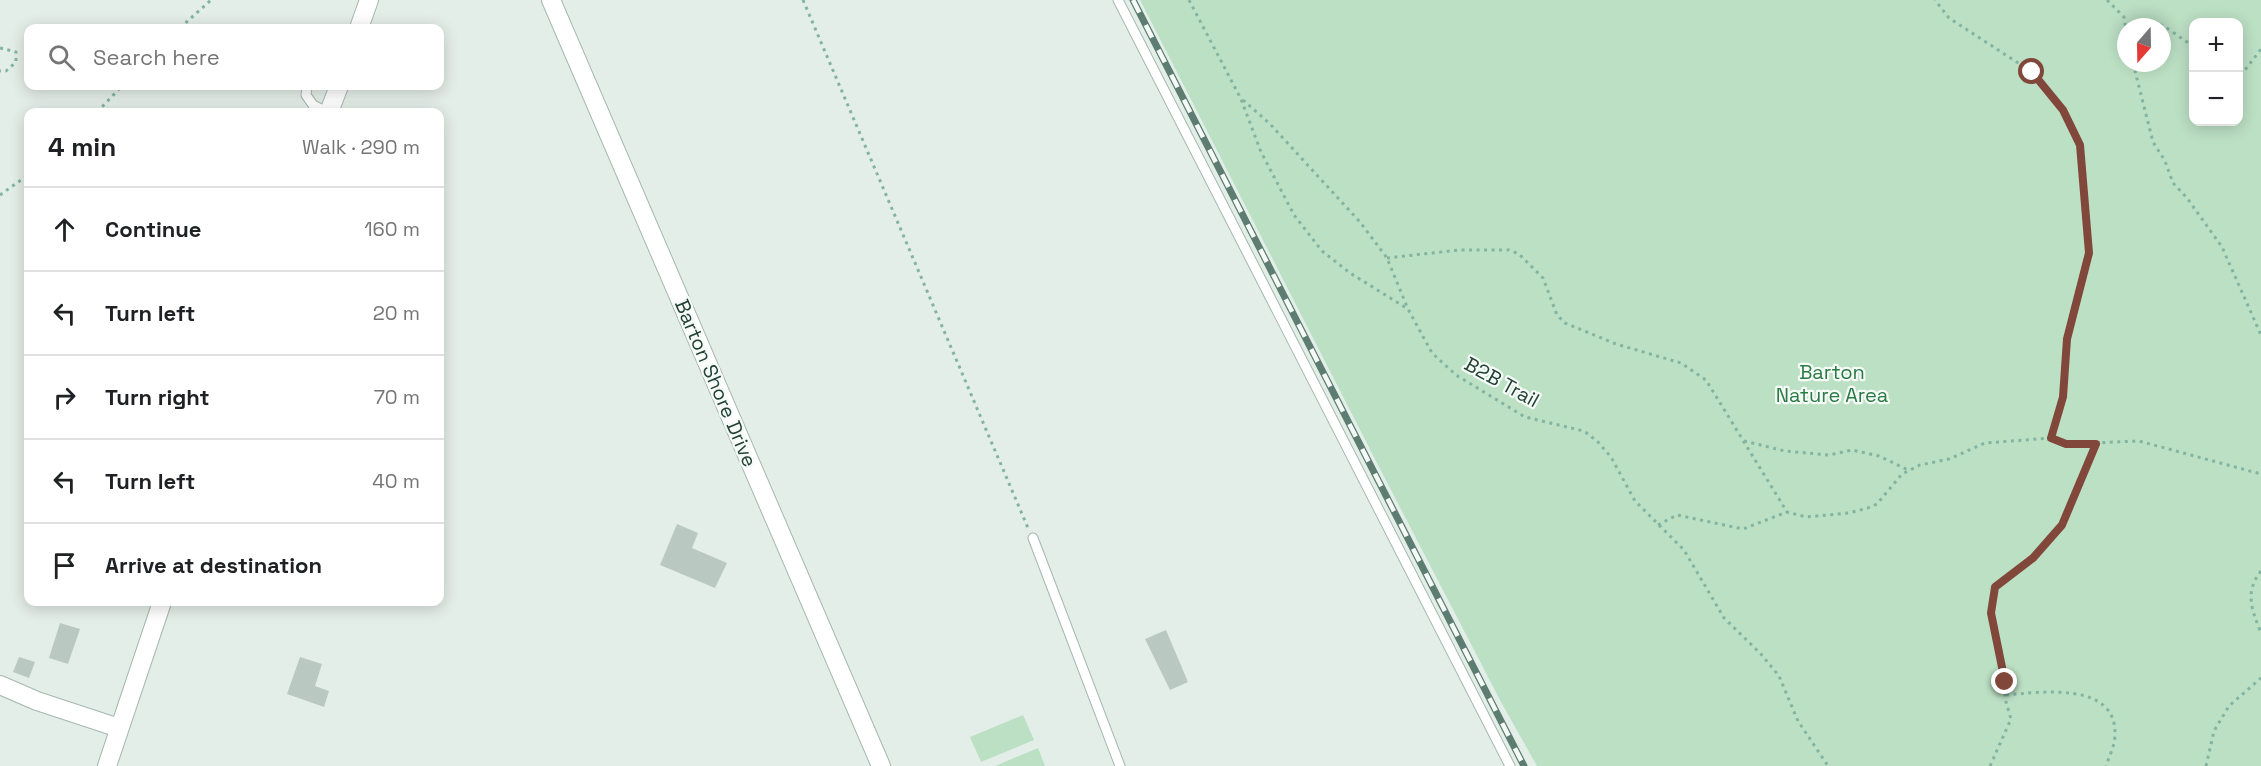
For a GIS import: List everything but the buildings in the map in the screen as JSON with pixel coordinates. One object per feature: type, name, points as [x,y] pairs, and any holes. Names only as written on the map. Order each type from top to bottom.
[{"type":"street","points":[[360,24],[369,0]]},
{"type":"street","name":"Barton Shore Drive","points":[[551,0],[881,766]]},
{"type":"street","points":[[330,108],[337,90]]},
{"type":"street","points":[[107,766],[161,606]]},
{"type":"street","points":[[0,685],[37,701],[119,728]]},
{"type":"lane","points":[[1118,0],[1510,766]]},
{"type":"lane","points":[[307,90],[306,95],[313,105],[319,108]]},
{"type":"lane","points":[[1033,538],[1120,766]]},
{"type":"path","points":[[184,24],[211,0]]},
{"type":"path","points":[[803,0],[1033,538]]},
{"type":"path","name":"B2B Trail","points":[[1189,0],[1241,99],[1261,152],[1294,215],[1322,251],[1350,273],[1408,309],[1432,353],[1456,375],[1525,417],[1584,431],[1597,441],[1611,457],[1635,501],[1684,550],[1724,618],[1760,652],[1779,676],[1798,721],[1828,766]]},
{"type":"path","points":[[1935,0],[1949,18],[2032,72],[2063,110],[2080,145],[2089,253],[2067,339],[2063,397],[2051,438]]},
{"type":"path","points":[[2108,0],[2124,18]]},
{"type":"path","points":[[2171,30],[2189,44]]},
{"type":"path","points":[[0,48],[16,52],[16,62],[6,71],[0,71]]},
{"type":"path","points":[[2243,70],[2261,49]]},
{"type":"path","points":[[2135,72],[2153,142],[2165,161],[2173,183],[2187,198],[2222,247],[2261,335]]},
{"type":"path","points":[[101,108],[118,90]]},
{"type":"path","points":[[1241,99],[1270,124],[1353,214],[1388,258],[1408,309]]},
{"type":"path","points":[[0,195],[24,178]]},
{"type":"path","points":[[1388,258],[1459,250],[1509,250],[1519,254],[1543,278],[1557,315],[1565,323],[1616,344],[1681,363],[1706,380],[1787,512]]},
{"type":"path","points":[[1658,525],[1677,515],[1743,529],[1787,512],[1806,517],[1849,513],[1877,504],[1902,474],[1920,465],[1949,459],[1985,443],[2051,438],[2066,444],[2139,441],[2261,474]]},
{"type":"path","points":[[1744,441],[1785,450],[1829,455],[1851,450],[1879,456],[1910,471]]},
{"type":"path","points":[[1990,766],[2011,719],[1991,613],[1995,587],[2033,558],[2062,525],[2096,444]]},
{"type":"path","points":[[2261,571],[2249,596],[2250,606],[2261,633]]},
{"type":"path","points":[[2205,766],[2214,731],[2229,706],[2261,678]]},
{"type":"path","points":[[2006,695],[2053,690],[2093,697],[2112,715],[2116,736],[2106,766]]},
{"type":"green space","name":"Barton Nature Area","points":[[1140,0],[2261,0],[2261,766],[1537,766],[1501,702]]},
{"type":"green space","points":[[1023,715],[1034,740],[981,762],[970,737]]},
{"type":"green space","points":[[1038,748],[1045,766],[995,766]]},
{"type":"railway","points":[[1133,0],[1524,766]]},
{"type":"route","points":[[2005,682],[1991,613],[1995,587],[2033,558],[2062,525],[2096,444],[2066,444],[2051,438],[2063,397],[2067,339],[2089,253],[2080,145],[2063,110],[2032,72]]}]
